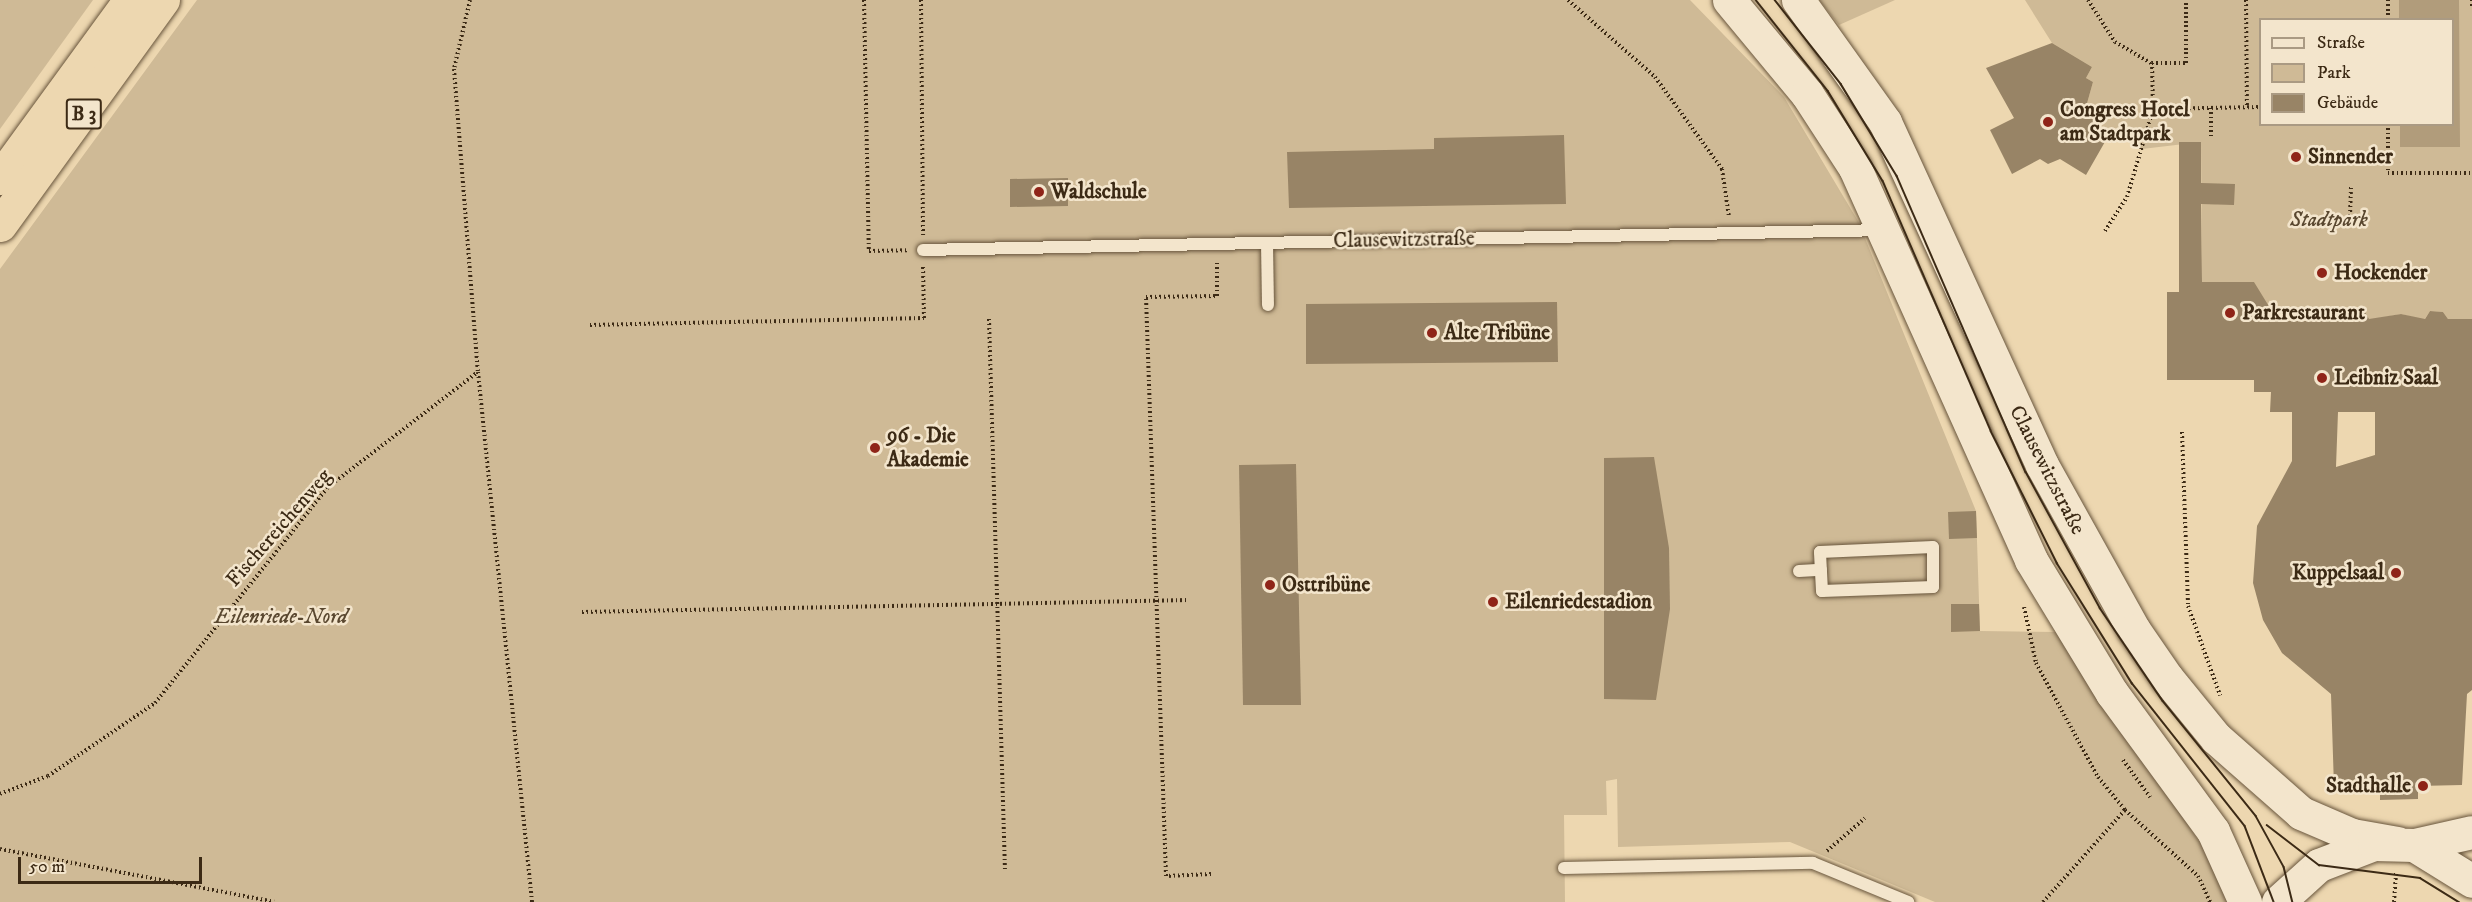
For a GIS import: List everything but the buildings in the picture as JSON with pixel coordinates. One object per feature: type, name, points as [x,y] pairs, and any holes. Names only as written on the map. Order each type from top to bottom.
[{"type":"highway","name":"B 3","points":[[0,178],[130,0]]},
{"type":"highway","name":"B 3","points":[[0,225],[163,0]]},
{"type":"street","points":[[1729,0],[1807,94],[1855,168],[2031,560],[2112,693],[2213,831],[2245,902]]},
{"type":"street","name":"Clausewitzstraße","points":[[1798,0],[1885,122],[2042,465],[2134,630],[2167,678],[2216,738],[2292,806],[2352,835],[2406,844]]},
{"type":"street","points":[[2278,902],[2308,873],[2336,856],[2472,832]]},
{"type":"street","points":[[2406,844],[2472,881]]},
{"type":"lane","name":"Clausewitzstraße","points":[[923,250],[1884,230]]},
{"type":"lane","points":[[1267,243],[1268,304]]},
{"type":"lane","points":[[1933,547],[1933,587],[1822,591],[1821,570],[1820,552],[1933,547]]},
{"type":"lane","points":[[1799,571],[1821,570]]},
{"type":"lane","points":[[1564,868],[1813,863],[1908,902]]},
{"type":"path","points":[[471,0],[454,69],[478,372],[532,902]]},
{"type":"path","points":[[864,0],[869,251],[923,250]]},
{"type":"path","points":[[590,325],[924,318],[921,0]]},
{"type":"path","points":[[1568,0],[1655,77],[1722,169],[1731,233]]},
{"type":"path","points":[[2088,0],[2115,42],[2152,63],[2186,63],[2186,0]]},
{"type":"path","points":[[2246,0],[2247,108]]},
{"type":"path","points":[[2388,0],[2388,18]]},
{"type":"path","points":[[2472,0],[2472,8]]},
{"type":"path","points":[[2105,231],[2127,197],[2153,109],[2152,63]]},
{"type":"path","points":[[2153,109],[2259,107]]},
{"type":"path","points":[[2211,108],[2211,137]]},
{"type":"path","points":[[2388,126],[2388,173],[2472,173]]},
{"type":"path","points":[[2350,216],[2351,185]]},
{"type":"path","points":[[1211,874],[1166,876],[1146,297],[1217,296],[1217,244]]},
{"type":"path","points":[[989,319],[1005,870]]},
{"type":"path","name":"Fischereichenweg","points":[[0,794],[48,776],[155,703],[328,487],[478,372]]},
{"type":"path","points":[[2182,432],[2188,606],[2193,632],[2227,706]]},
{"type":"path","points":[[2022,597],[2036,663],[2098,777],[2125,810],[2198,876],[2210,902]]},
{"type":"path","points":[[582,612],[1189,600]]},
{"type":"path","points":[[2043,902],[2125,810]]},
{"type":"path","points":[[1813,863],[1865,818]]},
{"type":"path","points":[[0,849],[274,902]]},
{"type":"green space","points":[[0,0],[93,0],[0,129]]},
{"type":"green space","name":"Eilenriede-Nord","points":[[197,0],[1690,0],[1784,97],[1858,221],[1976,511],[1980,631],[2058,632],[2219,871],[2227,902],[1935,902],[1790,842],[1618,847],[1617,779],[1606,781],[1607,815],[1564,815],[1565,902],[0,902],[0,269]]},
{"type":"green space","points":[[1819,0],[1895,0],[1839,25]]},
{"type":"green space","name":"Stadtpark","points":[[2025,0],[2472,0],[2472,319],[2448,319],[2443,312],[2430,311],[2424,320],[2401,314],[2369,320],[2364,312],[2351,313],[2345,320],[2273,321],[2254,283],[2219,282],[2213,292],[2202,292],[2201,142],[2142,149],[2097,126],[2103,117],[2086,107],[2093,82],[2086,78],[2092,67],[2052,43]]},
{"type":"shaded area","points":[[2399,0],[2459,0],[2460,147],[2400,147],[2400,126],[2454,126],[2454,18],[2399,18]]},
{"type":"tram line","points":[[1756,0],[1828,91],[1883,181],[1991,431],[2057,563],[2132,683],[2245,826],[2274,902]]},
{"type":"tram line","points":[[1775,0],[1841,84],[1897,176],[2026,472],[2100,608],[2163,701],[2256,816],[2284,867],[2293,902]]},
{"type":"tram line","points":[[2267,825],[2319,865],[2420,878],[2459,902]]},
{"type":"place","name":"Congress Hotel am Stadtpark","points":[[2048,122]]},
{"type":"place","name":"Sinnender","points":[[2296,157]]},
{"type":"place","name":"Waldschule","points":[[1039,192]]},
{"type":"place","name":"Hockender","points":[[2322,273]]},
{"type":"place","name":"Parkrestaurant","points":[[2230,313]]},
{"type":"place","name":"Alte Tribüne","points":[[1432,333]]},
{"type":"place","name":"Leibniz Saal","points":[[2322,378]]},
{"type":"place","name":"96 - Die Akademie","points":[[875,448]]},
{"type":"place","name":"Kuppelsaal","points":[[2396,573]]},
{"type":"place","name":"Osttribüne","points":[[1270,585]]},
{"type":"place","name":"Eilenriedestadion","points":[[1493,602]]},
{"type":"place","name":"Stadthalle","points":[[2423,786]]}]
